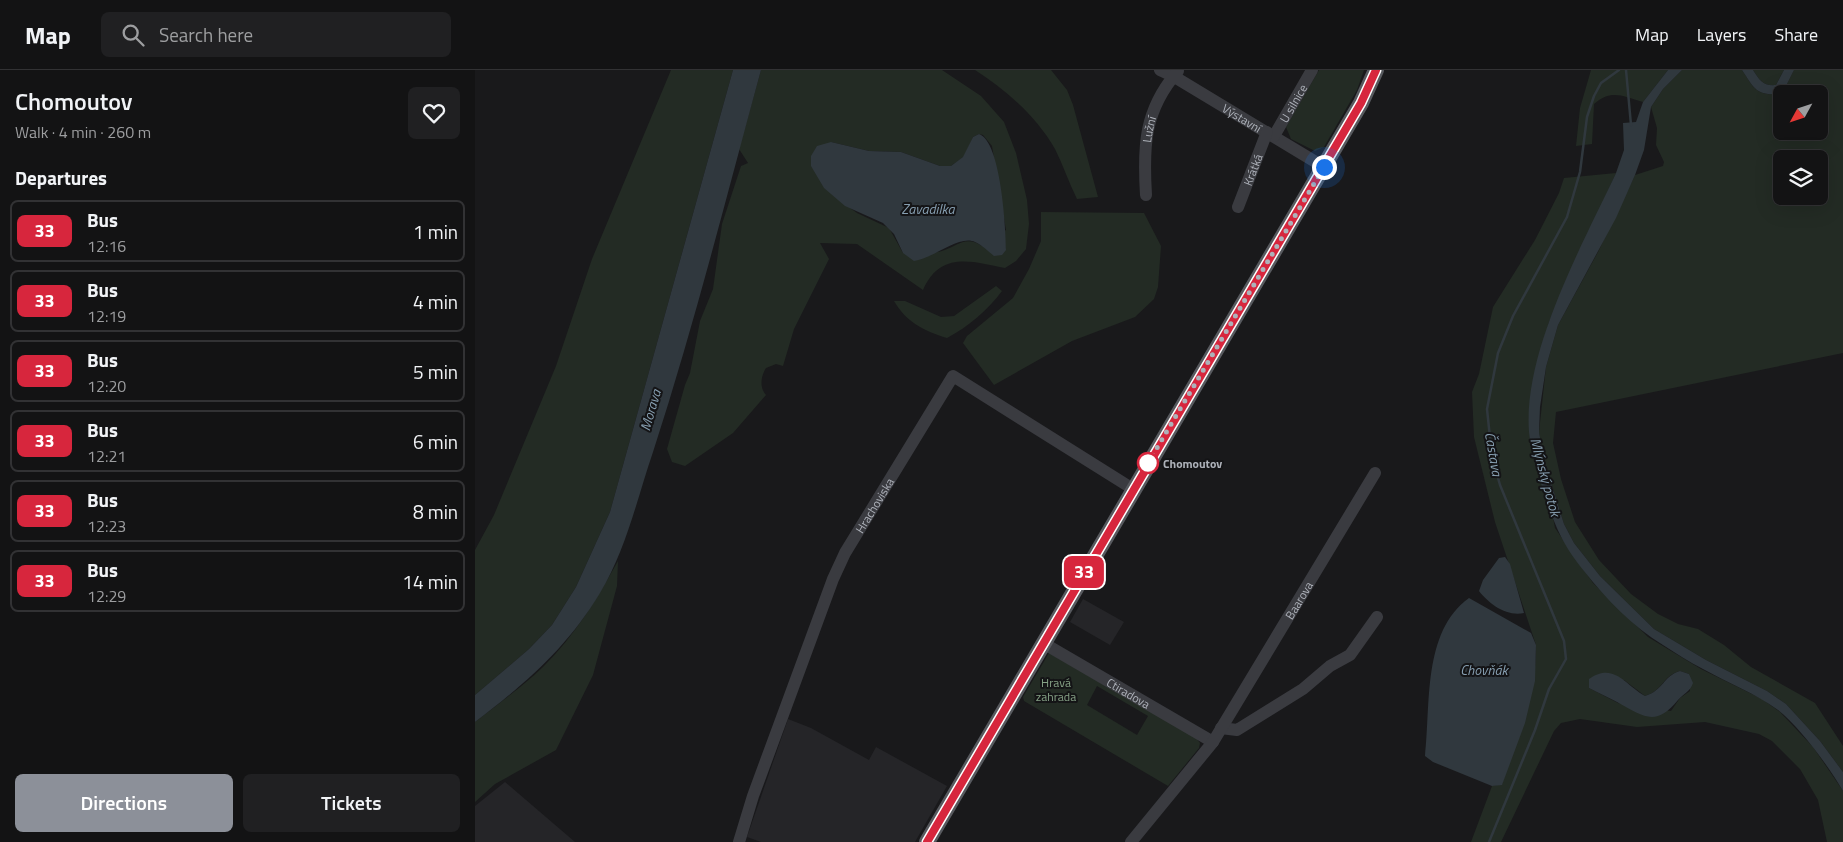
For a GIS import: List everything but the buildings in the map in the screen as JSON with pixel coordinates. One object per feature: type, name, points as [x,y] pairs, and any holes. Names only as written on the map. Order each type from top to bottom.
[{"type":"main road","points":[[927,842],[1324,167],[1361,103],[1376,70]]},
{"type":"street","name":"Výstavní","points":[[1160,70],[1176,73],[1324,167]]},
{"type":"street","name":"U silnice","points":[[1270,134],[1312,70]]},
{"type":"street","name":"Lužní","points":[[1146,194],[1143,154],[1148,124],[1164,88],[1176,73]]},
{"type":"street","name":"Krátká","points":[[1238,207],[1270,134]]},
{"type":"street","name":"Hrachoviska","points":[[739,842],[753,796],[833,579],[845,553],[953,376],[1133,489]]},
{"type":"street","name":"Baarova","points":[[1131,842],[1213,742],[1375,473]]},
{"type":"street","points":[[1221,728],[1237,730],[1303,689],[1330,666],[1350,655],[1377,617]]},
{"type":"street","name":"Ctiradova","points":[[1043,643],[1213,742]]},
{"type":"shaded area","points":[[1083,599],[1124,622],[1110,645],[1070,622]]},
{"type":"shaded area","points":[[788,719],[811,728],[869,760],[876,747],[947,786],[915,842],[761,842],[747,837]]},
{"type":"shaded area","points":[[505,782],[575,842],[475,842],[475,806]]},
{"type":"green space","points":[[671,70],[733,70],[610,512],[576,587],[552,625],[529,649],[475,695],[475,550],[494,515],[556,366],[592,259]]},
{"type":"green space","points":[[761,70],[942,70],[981,96],[1004,122],[1016,153],[1027,200],[1029,224],[1026,249],[1016,261],[1005,268],[969,262],[947,264],[938,269],[923,290],[857,244],[820,243],[829,259],[794,329],[783,366],[776,364],[766,368],[764,371],[762,385],[766,395],[733,433],[685,466],[672,462],[667,449],[690,373],[700,321],[713,289],[722,224],[741,166],[748,163],[739,149]],"holes":[[[979,134],[983,135],[992,146],[1006,230],[982,246],[966,241],[938,252],[903,253],[889,228],[857,213],[846,205],[831,142],[869,151],[901,152],[940,166],[951,166],[964,157],[973,137]]]},
{"type":"green space","points":[[975,70],[1051,70],[1067,90],[1073,105],[1098,197],[1077,199],[1055,149],[1039,126],[1009,95]]},
{"type":"green space","points":[[1319,70],[1364,70],[1357,90],[1324,147],[1315,151],[1291,139],[1286,127]]},
{"type":"green space","points":[[1591,70],[1668,70],[1643,102],[1617,95],[1600,99],[1594,104],[1592,144],[1576,146],[1580,108]]},
{"type":"green space","points":[[1682,70],[1742,70],[1757,90],[1762,93],[1773,94],[1773,140],[1828,140],[1828,85],[1786,85],[1794,70],[1843,70],[1843,353],[1556,412],[1553,443],[1561,479],[1575,522],[1599,560],[1631,594],[1658,614],[1678,624],[1698,629],[1724,645],[1751,667],[1815,703],[1843,746],[1843,772],[1820,741],[1786,704],[1767,691],[1706,660],[1654,629],[1600,576],[1574,543],[1564,524],[1544,460],[1539,432],[1546,367],[1558,325],[1598,252],[1635,175],[1663,166],[1664,162],[1656,145],[1657,128],[1651,107],[1663,89]]},
{"type":"green space","points":[[1753,70],[1784,70],[1776,85],[1768,85]]},
{"type":"green space","points":[[1616,173],[1549,322],[1537,365],[1531,406],[1555,528],[1593,583],[1648,637],[1701,669],[1762,699],[1780,712],[1813,747],[1843,791],[1843,842],[1827,842],[1818,800],[1800,769],[1772,741],[1759,734],[1705,722],[1637,727],[1580,719],[1561,723],[1554,731],[1501,842],[1471,842],[1492,786],[1502,784],[1520,733],[1533,683],[1536,645],[1495,522],[1474,437],[1472,392],[1479,374],[1493,307],[1535,240],[1559,193],[1564,178]],"holes":[[[1680,671],[1689,674],[1690,691],[1680,698],[1671,711],[1618,703],[1589,688],[1624,680],[1645,696],[1656,690],[1674,673]]]},
{"type":"green space","points":[[1041,212],[1144,213],[1161,246],[1158,287],[1154,299],[1135,317],[1072,341],[994,385],[963,343],[967,336],[1013,298],[1029,269],[1041,241]]},
{"type":"green space","points":[[996,286],[1002,291],[990,305],[970,323],[947,338],[916,325],[904,315],[894,301],[905,301],[941,317],[954,316]]},
{"type":"green space","points":[[618,561],[617,586],[593,675],[556,750],[495,784],[475,802],[475,722],[527,682],[565,643],[584,617]]},
{"type":"green space","name":"Hravá zahrada","points":[[1049,653],[1196,738],[1200,743],[1199,748],[1168,786],[1024,701],[1023,697]],"holes":[[[1097,686],[1148,716],[1137,735],[1087,705]]]},
{"type":"water","name":"Morava","points":[[733,70],[761,70],[682,357],[624,542],[600,593],[587,613],[559,648],[528,679],[475,722],[475,695],[529,649],[552,625],[576,587],[610,512]]},
{"type":"water","name":"Mlýnský potok","points":[[1668,70],[1682,70],[1663,89],[1651,107],[1644,150],[1635,175],[1616,218],[1558,325],[1546,367],[1540,407],[1539,432],[1544,460],[1564,524],[1574,543],[1600,576],[1654,629],[1706,660],[1767,691],[1786,704],[1820,741],[1843,772],[1843,791],[1813,748],[1787,717],[1751,693],[1712,674],[1652,638],[1601,592],[1576,561],[1556,525],[1533,455],[1529,432],[1530,401],[1535,368],[1545,334],[1557,300],[1616,173],[1624,150],[1623,123],[1636,122],[1643,102]]},
{"type":"water","points":[[1742,70],[1753,70],[1762,82],[1773,85],[1773,94],[1762,93],[1750,82]]},
{"type":"water","points":[[1784,70],[1794,70],[1786,85],[1776,85]]},
{"type":"water","name":"Zavadilka","points":[[979,134],[986,140],[993,152],[1001,187],[1006,250],[1002,255],[994,256],[980,245],[969,240],[954,244],[914,261],[903,253],[894,234],[883,223],[845,206],[824,188],[811,166],[811,156],[817,146],[831,142],[869,151],[901,152],[940,166],[951,166],[963,157],[973,137]]},
{"type":"water","points":[[1505,557],[1510,564],[1524,613],[1518,614],[1505,611],[1488,600],[1479,591],[1483,580],[1499,558]]},
{"type":"water","name":"Chovňák","points":[[1469,598],[1531,633],[1536,645],[1535,681],[1525,723],[1502,785],[1492,786],[1433,762],[1425,756],[1429,693],[1436,649],[1443,630],[1454,612]]},
{"type":"water","points":[[1680,671],[1689,674],[1693,683],[1692,686],[1663,714],[1656,716],[1642,715],[1589,688],[1589,679],[1598,674],[1612,674],[1645,696],[1656,690],[1674,673]]},
{"type":"waterway","name":"Častava","points":[[1489,842],[1535,730],[1549,689],[1566,659],[1564,641],[1500,485],[1492,457],[1487,409],[1498,353],[1513,316],[1567,217],[1580,172],[1587,117],[1594,96],[1601,83],[1619,70]]},
{"type":"waterway","points":[[1626,70],[1631,125]]},
{"type":"bus line","name":"33","points":[[927,842],[1133,489],[1316,181],[1361,103],[1376,70]]},
{"type":"place","name":"Chomoutov","points":[[1148,463]]},
{"type":"route","points":[[1148,463],[1324,167]]}]
